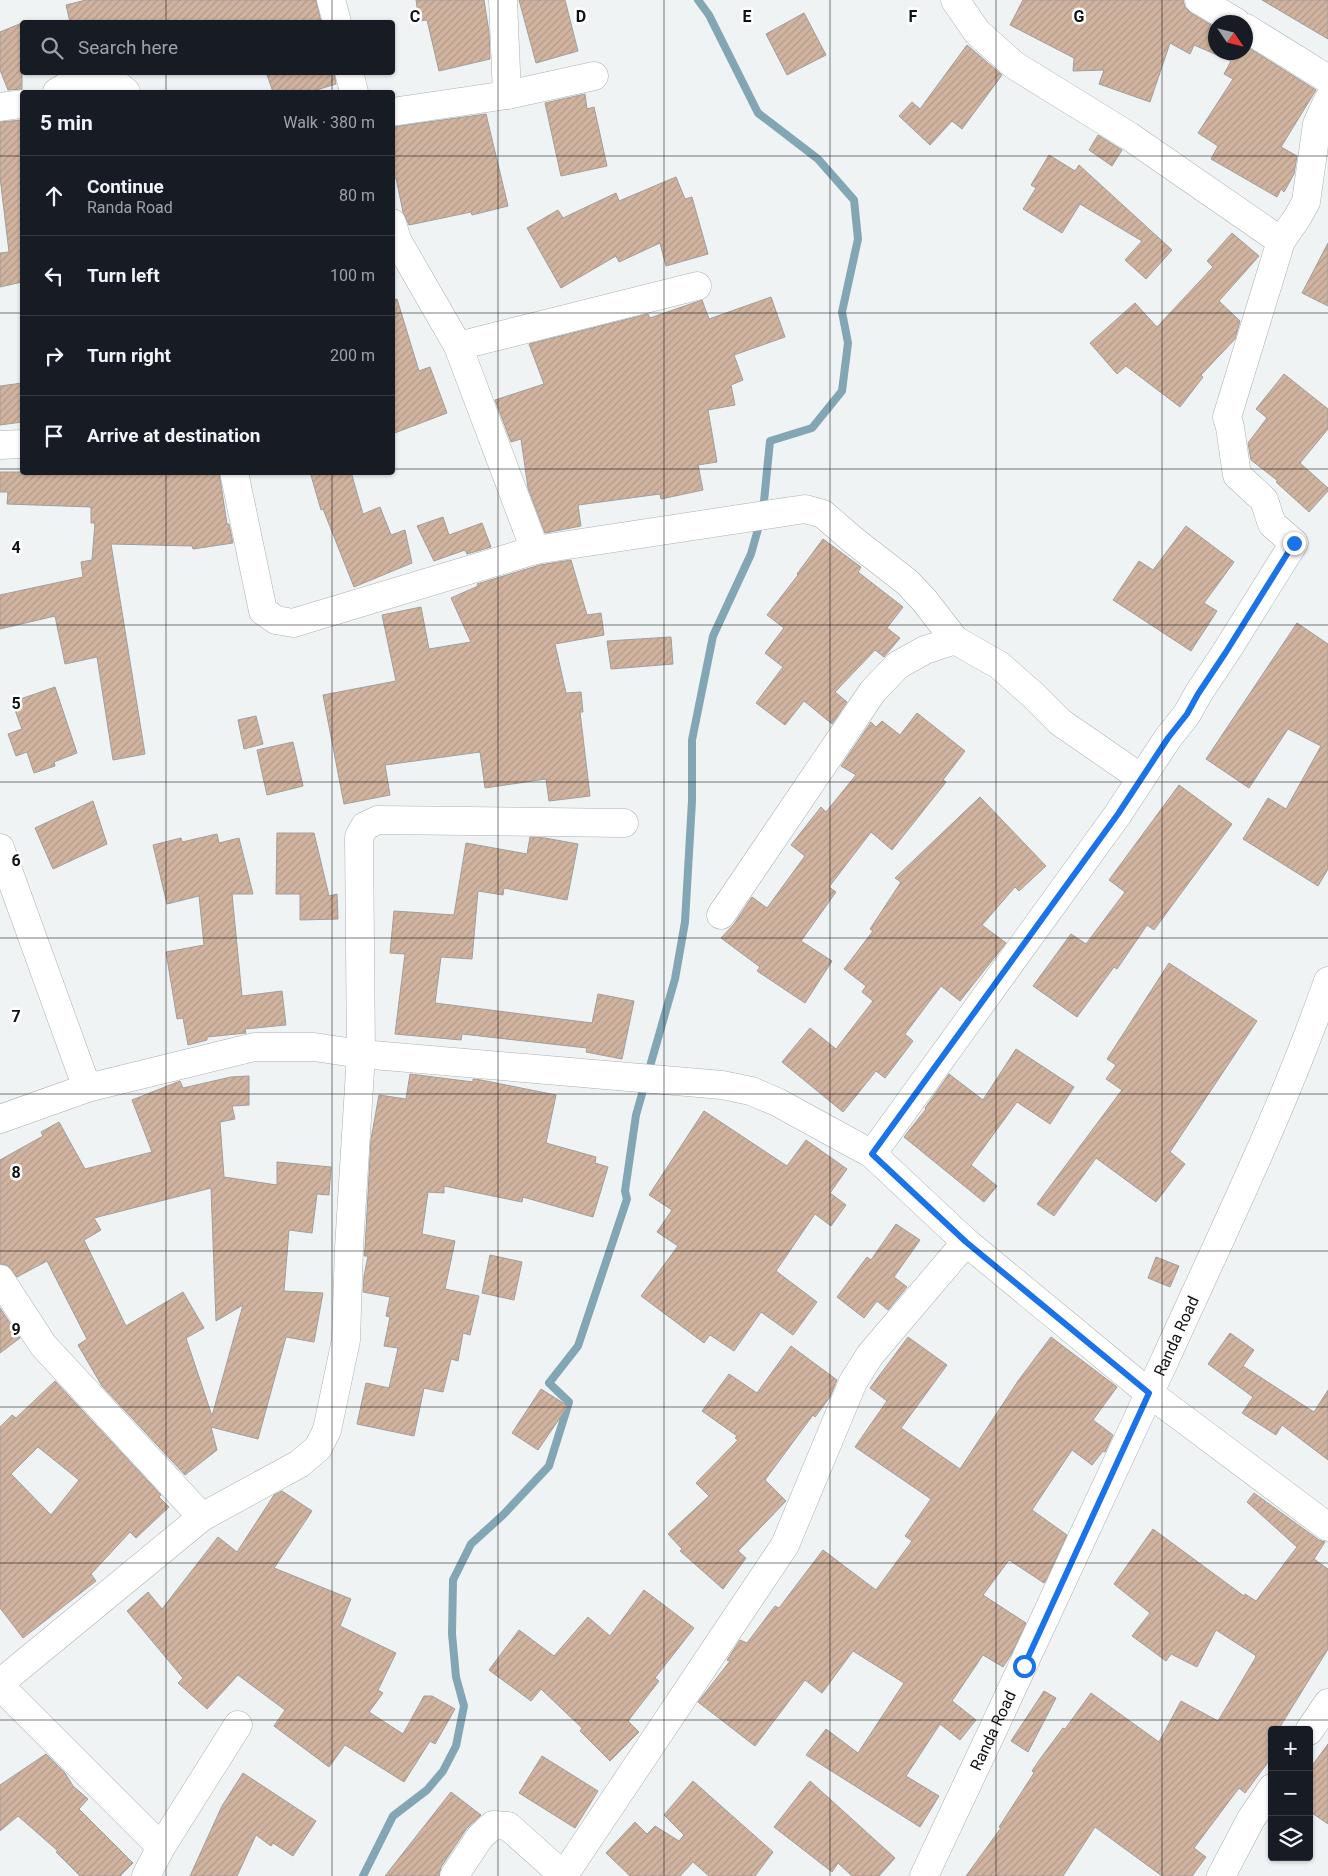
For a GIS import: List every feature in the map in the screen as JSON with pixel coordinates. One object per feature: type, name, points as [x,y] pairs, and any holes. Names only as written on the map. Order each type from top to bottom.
[{"type":"street","points":[[331,0],[336,20]]},
{"type":"street","points":[[503,0],[506,95]]},
{"type":"street","points":[[955,0],[977,32],[1014,65],[1129,136],[1281,241]]},
{"type":"street","points":[[1200,0],[1225,15]]},
{"type":"street","points":[[1253,32],[1328,79]]},
{"type":"street","points":[[351,75],[354,90]]},
{"type":"street","points":[[60,90],[84,76],[116,84],[124,90]]},
{"type":"street","points":[[395,112],[506,95],[594,76]]},
{"type":"street","points":[[872,1154],[1112,822],[1187,714],[1294,543],[1272,524],[1264,500],[1237,475],[1227,417],[1281,241],[1306,202],[1317,124],[1328,100]]},
{"type":"street","points":[[0,107],[20,104]]},
{"type":"street","points":[[395,232],[458,346],[535,550]]},
{"type":"street","points":[[458,346],[697,286]]},
{"type":"street","points":[[0,445],[20,444]]},
{"type":"street","points":[[235,475],[263,611],[276,620],[293,623],[535,550],[805,509],[823,514],[907,582],[924,600],[955,640],[998,665],[1033,695],[1060,722],[1141,778]]},
{"type":"street","points":[[721,915],[873,691],[898,665],[924,650],[955,640]]},
{"type":"street","points":[[161,1847],[0,1684],[202,1518],[299,1464],[318,1448],[328,1430],[346,1340],[349,1248],[360,1054],[359,836],[365,826],[378,820],[624,823]]},
{"type":"street","points":[[0,848],[87,1088]]},
{"type":"street","name":"Randa Road","points":[[924,1876],[1024,1666],[1264,1144],[1320,1034],[1328,981]]},
{"type":"street","points":[[0,1119],[87,1088],[254,1047],[314,1048],[360,1054],[722,1084],[750,1091],[778,1102],[872,1154],[966,1242],[1149,1393],[1328,1527]]},
{"type":"street","points":[[454,1876],[480,1836],[493,1825],[508,1826],[564,1876],[785,1546],[853,1382],[870,1355],[966,1242]]},
{"type":"street","points":[[0,1279],[43,1345],[202,1518]]},
{"type":"street","points":[[1312,1726],[1328,1703]]},
{"type":"street","points":[[146,1876],[161,1847],[238,1726]]},
{"type":"street","points":[[1221,1876],[1252,1819],[1268,1794]]},
{"type":"building","points":[[86,0],[316,0],[321,20],[70,20],[66,5]]},
{"type":"building","points":[[416,0],[484,0],[489,32],[490,59],[439,71],[427,20],[419,21]]},
{"type":"building","points":[[519,0],[565,0],[578,51],[536,63]]},
{"type":"building","points":[[1023,0],[1183,0],[1185,7],[1191,13],[1208,23],[1208,51],[1194,45],[1190,54],[1170,43],[1150,102],[1099,84],[1104,70],[1073,71],[1074,58],[1010,25]]},
{"type":"building","points":[[1262,0],[1328,0],[1328,39]]},
{"type":"building","points":[[804,13],[826,55],[787,75],[766,34]]},
{"type":"building","points":[[20,24],[20,75],[22,75],[22,89],[8,90],[0,70],[0,32]]},
{"type":"building","points":[[967,45],[1002,75],[962,129],[952,121],[930,145],[899,116],[912,102],[920,109]]},
{"type":"building","points":[[1253,50],[1316,90],[1281,147],[1297,156],[1294,174],[1284,192],[1281,189],[1277,197],[1211,159],[1218,146],[1198,133],[1233,79],[1224,74],[1231,61],[1229,60],[1253,60]]},
{"type":"building","points":[[267,75],[334,75],[336,84],[316,90],[272,90]]},
{"type":"building","points":[[585,94],[587,109],[594,107],[607,166],[561,176],[545,103]]},
{"type":"building","points":[[486,114],[508,206],[472,215],[471,212],[409,225],[403,212],[395,178],[395,127]]},
{"type":"building","points":[[20,120],[20,282],[0,287],[0,253],[9,252],[0,177],[0,122]]},
{"type":"building","points":[[1098,135],[1122,150],[1112,166],[1089,150]]},
{"type":"building","points":[[1049,155],[1075,171],[1079,165],[1172,250],[1146,279],[1125,260],[1142,241],[1080,204],[1062,233],[1023,209],[1036,188],[1031,185]]},
{"type":"building","points":[[676,177],[685,199],[692,197],[708,254],[666,266],[660,243],[619,262],[616,256],[561,288],[527,228],[558,210],[563,218],[616,193],[619,201]]},
{"type":"building","points":[[1232,233],[1259,256],[1219,301],[1240,321],[1235,339],[1201,375],[1203,377],[1180,407],[1126,366],[1117,374],[1090,343],[1135,303],[1157,327],[1213,267],[1207,261]]},
{"type":"building","points":[[1328,243],[1328,306],[1302,293]]},
{"type":"building","points":[[771,297],[785,337],[734,355],[743,380],[731,385],[735,405],[708,410],[717,462],[698,465],[703,490],[661,499],[660,494],[578,505],[581,526],[545,533],[528,488],[521,439],[511,442],[495,400],[544,384],[529,344],[648,314],[650,318],[702,300],[709,319]]},
{"type":"building","points":[[395,299],[397,299],[419,371],[430,367],[447,413],[395,433]]},
{"type":"building","points":[[1284,374],[1328,409],[1328,429],[1300,463],[1328,488],[1328,491],[1309,512],[1276,482],[1278,481],[1251,460],[1248,443],[1267,418],[1256,409]]},
{"type":"building","points":[[20,383],[20,422],[0,425],[0,386]]},
{"type":"building","points":[[0,472],[20,472],[20,475],[219,475],[227,524],[229,524],[233,543],[193,549],[192,546],[111,544],[145,754],[113,760],[97,657],[65,664],[55,616],[0,629],[0,595],[83,577],[81,562],[92,560],[95,523],[91,523],[91,507],[7,504],[8,492],[0,492]]},
{"type":"building","points":[[311,475],[352,475],[363,514],[380,507],[391,535],[405,530],[412,563],[354,587],[323,509],[321,510]]},
{"type":"building","points":[[443,517],[449,535],[482,523],[491,547],[467,554],[465,550],[434,561],[417,526]]},
{"type":"building","points":[[1186,526],[1234,562],[1204,603],[1217,611],[1191,651],[1113,600],[1139,561],[1153,570]]},
{"type":"building","points":[[823,539],[861,567],[858,572],[903,607],[887,628],[900,638],[884,657],[875,650],[835,692],[847,702],[832,724],[804,701],[785,725],[756,703],[783,667],[765,653],[784,628],[767,615]]},
{"type":"building","points":[[571,560],[587,615],[601,613],[604,635],[555,644],[566,693],[581,692],[583,712],[580,712],[590,796],[549,801],[546,779],[485,788],[480,752],[385,765],[390,795],[344,804],[323,695],[396,681],[382,615],[421,607],[429,649],[471,642],[451,598],[478,586],[477,584],[540,565]]},
{"type":"building","points":[[1297,623],[1328,644],[1328,869],[1318,886],[1243,839],[1268,798],[1286,809],[1321,746],[1288,729],[1249,788],[1206,759]]},
{"type":"building","points":[[671,637],[673,664],[611,669],[607,641]]},
{"type":"building","points":[[55,687],[77,753],[54,762],[55,766],[34,773],[27,752],[16,756],[8,734],[22,729],[12,702]]},
{"type":"building","points":[[917,713],[965,751],[943,780],[946,782],[892,850],[871,832],[829,887],[836,892],[801,941],[832,961],[805,1003],[757,971],[760,967],[721,938],[734,924],[752,897],[767,908],[805,856],[791,845],[821,807],[826,812],[856,775],[841,766],[871,722],[876,727],[882,721],[900,735]]},
{"type":"building","points":[[256,716],[263,744],[244,749],[238,720]]},
{"type":"building","points":[[293,742],[303,786],[267,795],[257,750]]},
{"type":"building","points":[[1179,785],[1232,824],[1154,930],[1147,925],[1117,969],[1114,967],[1077,1017],[1033,986],[1071,934],[1086,944],[1125,892],[1109,880]]},
{"type":"building","points":[[980,797],[1046,866],[1019,891],[1015,887],[982,925],[1006,943],[960,1001],[941,986],[905,1034],[913,1041],[885,1078],[876,1071],[843,1112],[782,1062],[810,1028],[836,1049],[873,1001],[862,992],[866,986],[844,969],[873,931],[870,929],[901,882],[895,878]]},
{"type":"building","points":[[93,801],[107,844],[53,869],[35,828]]},
{"type":"building","points":[[277,833],[314,833],[329,896],[337,894],[338,919],[300,920],[300,894],[276,894]]},
{"type":"building","points":[[217,834],[219,843],[239,838],[253,894],[232,894],[242,996],[282,991],[286,1025],[245,1029],[246,1033],[207,1037],[207,1040],[188,1045],[183,1018],[177,1019],[166,952],[204,945],[199,896],[167,904],[153,845],[181,838],[182,842]]},
{"type":"building","points":[[530,837],[578,844],[567,900],[504,888],[503,895],[478,891],[472,959],[441,957],[435,1003],[592,1023],[598,994],[634,1001],[622,1059],[586,1052],[587,1048],[462,1034],[461,1040],[395,1034],[405,954],[390,953],[394,911],[454,915],[466,843],[527,854]]},
{"type":"building","points":[[1169,963],[1257,1021],[1170,1152],[1185,1164],[1156,1202],[1096,1158],[1054,1216],[1037,1204],[1122,1090],[1106,1079],[1116,1065],[1107,1059]]},
{"type":"building","points":[[1016,1049],[1074,1087],[1050,1124],[1017,1102],[971,1165],[997,1186],[984,1202],[904,1137],[926,1109],[949,1074],[983,1100]]},
{"type":"building","points":[[410,1074],[473,1082],[473,1079],[481,1080],[556,1095],[546,1143],[596,1157],[595,1163],[608,1167],[593,1217],[523,1197],[522,1202],[444,1186],[444,1193],[428,1192],[422,1234],[455,1241],[445,1289],[479,1296],[470,1335],[463,1333],[458,1361],[451,1359],[443,1392],[424,1388],[414,1436],[357,1424],[366,1383],[389,1388],[398,1348],[384,1346],[390,1317],[386,1316],[390,1297],[363,1292],[368,1256],[364,1256],[371,1139],[379,1095],[406,1099]]},
{"type":"building","points":[[249,1076],[249,1105],[232,1106],[235,1119],[220,1122],[224,1177],[277,1185],[277,1162],[331,1167],[329,1195],[317,1194],[312,1233],[289,1230],[284,1291],[323,1293],[314,1342],[286,1337],[258,1439],[211,1427],[217,1450],[185,1475],[102,1386],[78,1345],[87,1339],[47,1261],[17,1277],[7,1265],[0,1264],[0,1160],[43,1136],[41,1132],[59,1122],[85,1169],[152,1152],[132,1100],[180,1081],[183,1088],[231,1077]],"holes":[[[211,1188],[216,1321],[243,1305],[212,1416],[186,1338],[204,1328],[183,1292],[126,1326],[84,1240],[101,1230],[94,1218]]]},
{"type":"building","points":[[704,1111],[787,1166],[806,1140],[847,1169],[830,1193],[846,1205],[831,1226],[815,1214],[776,1271],[817,1302],[793,1335],[761,1312],[734,1351],[710,1335],[704,1343],[641,1296],[678,1246],[657,1232],[672,1210],[649,1195]]},
{"type":"building","points":[[896,1224],[920,1240],[894,1277],[907,1287],[888,1310],[877,1301],[864,1318],[837,1297],[867,1257],[871,1260]]},
{"type":"building","points":[[490,1255],[522,1262],[514,1300],[482,1293]]},
{"type":"building","points":[[1156,1257],[1179,1266],[1170,1287],[1148,1278]]},
{"type":"building","points":[[0,1308],[20,1338],[0,1353]]},
{"type":"building","points":[[1230,1333],[1254,1350],[1243,1366],[1314,1412],[1328,1390],[1328,1460],[1282,1425],[1276,1435],[1242,1413],[1253,1397],[1208,1364]]},
{"type":"building","points":[[908,1337],[947,1365],[901,1428],[960,1469],[1018,1381],[1051,1337],[1117,1387],[1093,1420],[1113,1435],[1105,1452],[1103,1451],[1092,1465],[1072,1450],[1032,1510],[1067,1535],[1046,1580],[1044,1583],[1009,1560],[983,1595],[1026,1623],[1011,1655],[1003,1667],[983,1655],[952,1701],[976,1720],[960,1740],[940,1724],[906,1776],[939,1796],[920,1827],[806,1755],[826,1729],[858,1753],[904,1683],[853,1651],[822,1693],[805,1680],[755,1746],[698,1702],[730,1661],[727,1660],[740,1640],[747,1643],[775,1606],[779,1608],[823,1550],[876,1590],[912,1541],[905,1536],[931,1499],[855,1447],[887,1401],[870,1388]]},
{"type":"building","points":[[791,1346],[837,1380],[830,1397],[815,1417],[813,1415],[765,1480],[786,1501],[738,1551],[746,1558],[723,1589],[680,1551],[682,1549],[668,1534],[709,1496],[696,1483],[738,1440],[735,1438],[737,1436],[702,1411],[729,1374],[757,1393]]},
{"type":"building","points":[[55,1381],[161,1495],[159,1497],[169,1507],[136,1538],[130,1532],[91,1574],[96,1581],[23,1638],[0,1608],[0,1427],[12,1415],[16,1418]],"holes":[[[38,1447],[79,1480],[51,1515],[11,1474]]]},
{"type":"building","points":[[541,1389],[568,1406],[538,1450],[512,1433]]},
{"type":"building","points":[[282,1491],[312,1511],[274,1568],[351,1599],[340,1626],[396,1653],[378,1690],[383,1693],[369,1712],[403,1734],[424,1696],[432,1696],[455,1709],[435,1744],[430,1741],[404,1782],[345,1745],[329,1767],[274,1726],[285,1710],[238,1675],[207,1709],[178,1683],[183,1678],[127,1611],[148,1592],[162,1609],[218,1537],[237,1552],[274,1495]]},
{"type":"building","points":[[1254,1493],[1319,1540],[1325,1542],[1314,1559],[1328,1569],[1328,1649],[1280,1726],[1268,1726],[1268,1762],[1245,1793],[1239,1788],[1194,1848],[1206,1857],[1192,1876],[1162,1876],[1095,1827],[1063,1876],[966,1876],[1001,1828],[999,1827],[1034,1773],[1032,1771],[1040,1759],[1091,1693],[1159,1742],[1181,1701],[1218,1721],[1256,1657],[1255,1655],[1216,1630],[1197,1667],[1171,1654],[1166,1661],[1132,1636],[1150,1613],[1114,1584],[1153,1529],[1244,1596],[1245,1594],[1256,1601],[1297,1547],[1247,1502]]},
{"type":"building","points":[[644,1590],[694,1628],[655,1678],[659,1681],[628,1721],[639,1732],[610,1761],[580,1731],[582,1728],[541,1689],[531,1701],[489,1670],[519,1630],[554,1656],[588,1617],[610,1636]]},
{"type":"building","points":[[1044,1691],[1056,1698],[1028,1752],[1011,1741]]},
{"type":"building","points":[[1328,1744],[1328,1824],[1313,1814],[1313,1765]]},
{"type":"building","points":[[46,1754],[65,1773],[73,1786],[88,1799],[79,1809],[133,1863],[120,1876],[80,1876],[56,1852],[58,1851],[18,1816],[0,1831],[0,1785]]},
{"type":"building","points":[[542,1756],[598,1791],[575,1828],[519,1793]]},
{"type":"building","points":[[243,1773],[316,1821],[293,1856],[273,1843],[271,1846],[256,1835],[237,1876],[190,1876],[222,1806]]},
{"type":"building","points":[[693,1781],[773,1852],[755,1876],[709,1876],[693,1862],[680,1876],[630,1876],[606,1853],[635,1822],[647,1834],[655,1826],[679,1841],[684,1835],[664,1815]]},
{"type":"building","points":[[810,1781],[895,1858],[879,1876],[852,1876],[838,1863],[832,1872],[774,1827]]},
{"type":"building","points":[[451,1792],[481,1815],[467,1828],[441,1867],[439,1876],[385,1876]]},
{"type":"waterway","points":[[698,0],[709,15],[758,113],[818,159],[854,200],[858,239],[842,312],[848,343],[842,391],[812,428],[770,441],[763,511]]},
{"type":"waterway","points":[[363,1876],[393,1816],[427,1790],[443,1771],[456,1746],[464,1706],[456,1677],[452,1634],[453,1580],[471,1544],[503,1515],[549,1466],[569,1402],[549,1383],[578,1346],[627,1199],[625,1191],[636,1115],[675,979],[685,922],[692,801],[692,740],[713,636],[751,554],[760,522]]},
{"type":"route","points":[[1024,1666],[1149,1393],[966,1242],[872,1154],[1118,814],[1168,738],[1187,714],[1294,543]]}]
